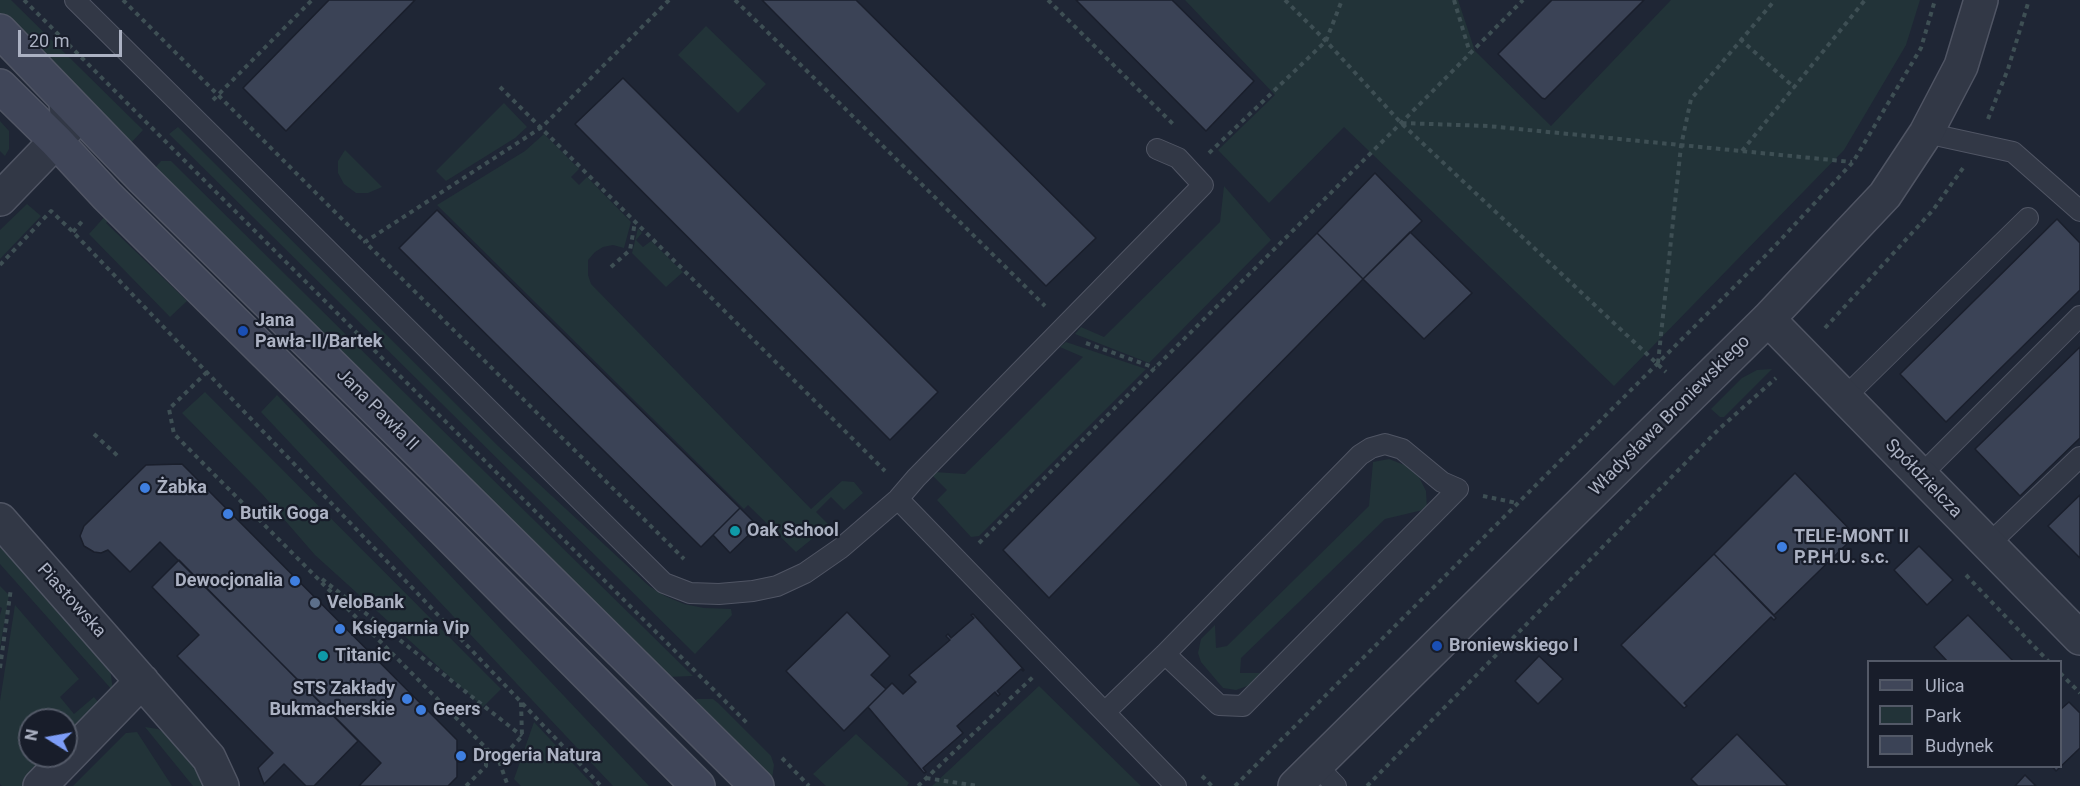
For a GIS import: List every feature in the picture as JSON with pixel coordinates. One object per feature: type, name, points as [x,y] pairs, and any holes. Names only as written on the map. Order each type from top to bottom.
[{"type":"main road","name":"Jana Pawła II","points":[[0,31],[66,102],[758,786]]},
{"type":"main road","name":"Jana Pawła II","points":[[0,86],[107,196],[698,786]]},
{"type":"street","name":"Władysława Broniewskiego","points":[[1316,779],[1768,319],[1885,195],[1926,133],[1960,66],[1981,0]]},
{"type":"street","points":[[0,199],[68,126],[66,102]]},
{"type":"street","name":"Spółdzielcza","points":[[1768,319],[1988,545],[2076,626]]},
{"type":"street","name":"Piastowska","points":[[0,520],[209,758],[222,786]]},
{"type":"street","points":[[40,786],[142,681]]},
{"type":"lane","points":[[75,0],[664,583],[690,593],[719,594],[777,586],[805,573],[832,554],[898,499],[1203,185],[1178,158],[1157,148]]},
{"type":"lane","points":[[1926,133],[2013,152],[2080,212]]},
{"type":"lane","points":[[1844,398],[2028,218]]},
{"type":"lane","points":[[1920,476],[2080,316]]},
{"type":"lane","points":[[1104,712],[1165,654],[1360,455],[1371,448],[1385,444],[1402,449],[1442,482],[1458,489],[1243,706],[1219,705],[1165,654]]},
{"type":"lane","points":[[1988,545],[2080,457]]},
{"type":"lane","points":[[898,499],[1176,786]]},
{"type":"path","points":[[24,0],[754,731]]},
{"type":"path","points":[[123,0],[692,567]]},
{"type":"path","points":[[220,95],[312,0]]},
{"type":"path","points":[[365,242],[542,127],[669,0]]},
{"type":"path","points":[[735,0],[1052,313]]},
{"type":"path","points":[[1048,0],[1181,132]]},
{"type":"path","points":[[1285,0],[1401,123],[1658,363]]},
{"type":"path","points":[[1191,170],[1326,41],[1342,0]]},
{"type":"path","points":[[1454,0],[1470,53]]},
{"type":"path","points":[[975,547],[1523,0]]},
{"type":"path","points":[[1658,363],[1681,146],[1691,99],[1775,0]]},
{"type":"path","points":[[1741,152],[1865,0]]},
{"type":"path","points":[[1235,786],[1771,250],[1852,162],[1921,48],[1935,0]]},
{"type":"path","points":[[1740,39],[1795,88]]},
{"type":"path","points":[[500,87],[888,474]]},
{"type":"path","points":[[1401,123],[1488,126],[1852,162]]},
{"type":"path","points":[[0,265],[51,211],[601,786]]},
{"type":"path","points":[[611,267],[630,250],[636,221]]},
{"type":"path","points":[[1058,333],[1155,368]]},
{"type":"path","points":[[207,372],[169,409],[174,434],[499,760],[508,786]]},
{"type":"path","points":[[1367,786],[1718,430],[1775,377],[1784,386]]},
{"type":"path","points":[[94,434],[120,458]]},
{"type":"path","points":[[1458,489],[1470,494],[1518,503]]},
{"type":"path","points":[[307,568],[522,736]]},
{"type":"path","points":[[1960,568],[2047,660]]},
{"type":"path","points":[[0,668],[11,588]]},
{"type":"path","points":[[918,786],[1037,672]]},
{"type":"path","points":[[2062,674],[2080,693]]},
{"type":"path","points":[[499,760],[522,736],[521,702]]},
{"type":"path","points":[[466,786],[486,766],[486,748]]},
{"type":"path","points":[[779,756],[809,786]]},
{"type":"path","points":[[1196,770],[1212,786]]},
{"type":"path","points":[[926,778],[978,786]]},
{"type":"green space","points":[[0,0],[11,0],[143,130],[130,144],[0,13]]},
{"type":"green space","points":[[1185,0],[1458,0],[1475,51],[1551,126],[1671,0],[1920,0],[1906,45],[1844,150],[1614,386],[1344,127],[1269,203],[1218,150],[1275,95]]},
{"type":"green space","points":[[706,26],[766,84],[738,113],[678,55]]},
{"type":"green space","points":[[504,103],[527,127],[515,138],[446,181],[436,171]]},
{"type":"green space","points":[[0,121],[9,131],[9,149],[5,156],[0,151]]},
{"type":"green space","points":[[178,127],[498,446],[649,586],[684,604],[704,608],[731,609],[732,615],[695,654],[169,134]]},
{"type":"green space","points":[[544,134],[579,169],[571,177],[579,185],[587,177],[631,222],[624,248],[613,245],[603,247],[588,260],[588,275],[591,284],[811,509],[842,481],[854,482],[863,493],[844,510],[831,497],[816,512],[829,525],[796,552],[748,505],[744,509],[437,205],[525,151]]},
{"type":"green space","points":[[345,150],[382,187],[368,193],[356,193],[344,184],[338,173],[338,161]]},
{"type":"green space","points":[[161,161],[171,161],[693,676],[667,677],[155,168]]},
{"type":"green space","points":[[1224,186],[1271,240],[1149,363],[1075,334],[1081,327],[1104,337],[1196,246],[1220,222]]},
{"type":"green space","points":[[27,204],[41,216],[0,259],[0,230]]},
{"type":"green space","points":[[107,214],[110,219],[106,223],[187,301],[170,317],[89,234]]},
{"type":"green space","points":[[638,228],[642,233],[636,240],[643,247],[651,241],[683,272],[666,287],[632,253]]},
{"type":"green space","points":[[1066,342],[1146,369],[979,536],[971,537],[937,500],[947,490],[932,475],[934,472],[965,474],[1005,435],[1083,357],[1060,347]]},
{"type":"green space","points":[[1772,369],[1724,417],[1720,417],[1711,409],[1742,378],[1757,370]]},
{"type":"green space","points":[[205,392],[501,689],[483,707],[315,555],[263,495],[182,413]]},
{"type":"green space","points":[[277,395],[649,786],[613,786],[261,412]]},
{"type":"green space","points":[[1389,459],[1407,466],[1419,477],[1426,491],[1427,509],[1385,519],[1241,658],[1240,673],[1263,673],[1250,685],[1236,690],[1223,688],[1201,662],[1198,653],[1201,639],[1215,625],[1216,648],[1227,646],[1369,506],[1373,462]]},
{"type":"green space","points":[[0,540],[106,659],[113,691],[0,564]]},
{"type":"green space","points":[[0,586],[9,595],[0,648],[2,608],[0,607]]},
{"type":"green space","points":[[15,605],[79,679],[60,697],[69,708],[18,708],[18,768],[42,768],[24,786],[2,786],[0,784],[0,701]]},
{"type":"green space","points":[[1039,686],[1141,786],[932,786]]},
{"type":"green space","points":[[94,697],[103,708],[78,733],[78,711]]},
{"type":"green space","points":[[697,699],[713,699],[771,756],[774,765],[772,779],[768,781],[693,703]]},
{"type":"green space","points":[[534,722],[594,786],[521,786],[514,779]]},
{"type":"green space","points":[[145,727],[158,729],[178,741],[210,786],[193,786]]},
{"type":"green space","points":[[137,732],[172,786],[73,786],[126,733]]},
{"type":"green space","points":[[856,734],[909,783],[907,786],[826,786],[813,774]]},
{"type":"building","points":[[329,0],[415,0],[286,131],[243,88]]},
{"type":"building","points":[[762,0],[856,0],[1096,238],[1046,286]]},
{"type":"building","points":[[1076,0],[1172,0],[1254,81],[1206,131]]},
{"type":"building","points":[[1552,0],[1644,0],[1545,99],[1498,54]]},
{"type":"building","points":[[623,78],[938,392],[890,440],[575,124]]},
{"type":"building","points":[[1375,173],[1422,221],[1363,279],[1317,233]]},
{"type":"building","points":[[437,210],[740,508],[701,547],[399,248]]},
{"type":"building","points":[[2057,219],[2080,243],[2080,290],[1946,422],[1900,374]]},
{"type":"building","points":[[1410,232],[1472,293],[1424,339],[1363,279]]},
{"type":"building","points":[[1317,233],[1363,279],[1049,598],[1003,550]]},
{"type":"building","points":[[2080,347],[2080,438],[2020,496],[1975,449]]},
{"type":"building","name":"Titanic","points":[[182,464],[457,740],[457,777],[448,786],[359,786],[381,763],[160,542],[130,572],[108,550],[101,553],[94,552],[84,546],[80,536],[84,526],[146,465]]},
{"type":"building","name":"TELE-MONT II P.P.H.U. s.c.","points":[[1795,473],[1859,539],[1856,541],[1853,538],[1774,615],[1714,554]]},
{"type":"building","points":[[2080,495],[2080,558],[2048,526]]},
{"type":"building","name":"Oak School","points":[[740,508],[758,526],[730,553],[713,535]]},
{"type":"building","points":[[1919,546],[1953,580],[1927,605],[1894,570]]},
{"type":"building","points":[[1714,554],[1776,618],[1774,620],[1771,617],[1684,703],[1687,706],[1684,708],[1621,645]]},
{"type":"building","points":[[179,560],[358,741],[314,786],[306,786],[284,764],[264,784],[258,768],[273,753],[177,656],[199,635],[152,587]]},
{"type":"building","points":[[847,612],[890,656],[871,675],[886,689],[844,731],[786,671]]},
{"type":"building","points":[[973,614],[1024,670],[1021,669],[997,691],[1000,694],[998,696],[995,692],[957,726],[963,733],[923,768],[926,772],[924,773],[868,707],[892,683],[903,694],[916,682],[909,675],[950,640],[946,636],[948,634],[951,638],[974,618],[971,615]]},
{"type":"building","points":[[1968,615],[2012,660],[1946,660],[1934,647]]},
{"type":"building","points":[[1539,656],[1563,679],[1538,704],[1515,681]]},
{"type":"building","points":[[2069,702],[2080,713],[2080,748],[2062,765],[2062,708]]},
{"type":"building","points":[[1737,734],[1788,786],[1698,786],[1691,779]]},
{"type":"building","points":[[2025,775],[2036,786],[2015,786]]},
{"type":"place","name":"Jana Pawła-II/Bartek","points":[[243,331]]},
{"type":"place","name":"Żabka","points":[[145,488]]},
{"type":"place","name":"Butik Goga","points":[[228,514]]},
{"type":"place","name":"Oak School","points":[[735,531]]},
{"type":"place","name":"TELE-MONT II P.P.H.U. s.c.","points":[[1782,547]]},
{"type":"place","name":"Dewocjonalia","points":[[295,581]]},
{"type":"place","name":"VeloBank","points":[[315,603]]},
{"type":"place","name":"Księgarnia Vip","points":[[340,629]]},
{"type":"place","name":"Broniewskiego I","points":[[1437,646]]},
{"type":"place","name":"Titanic","points":[[323,656]]},
{"type":"place","name":"STS Zakłady Bukmacherskie","points":[[407,699]]},
{"type":"place","name":"Geers","points":[[421,710]]},
{"type":"place","name":"Drogeria Natura","points":[[461,756]]}]
